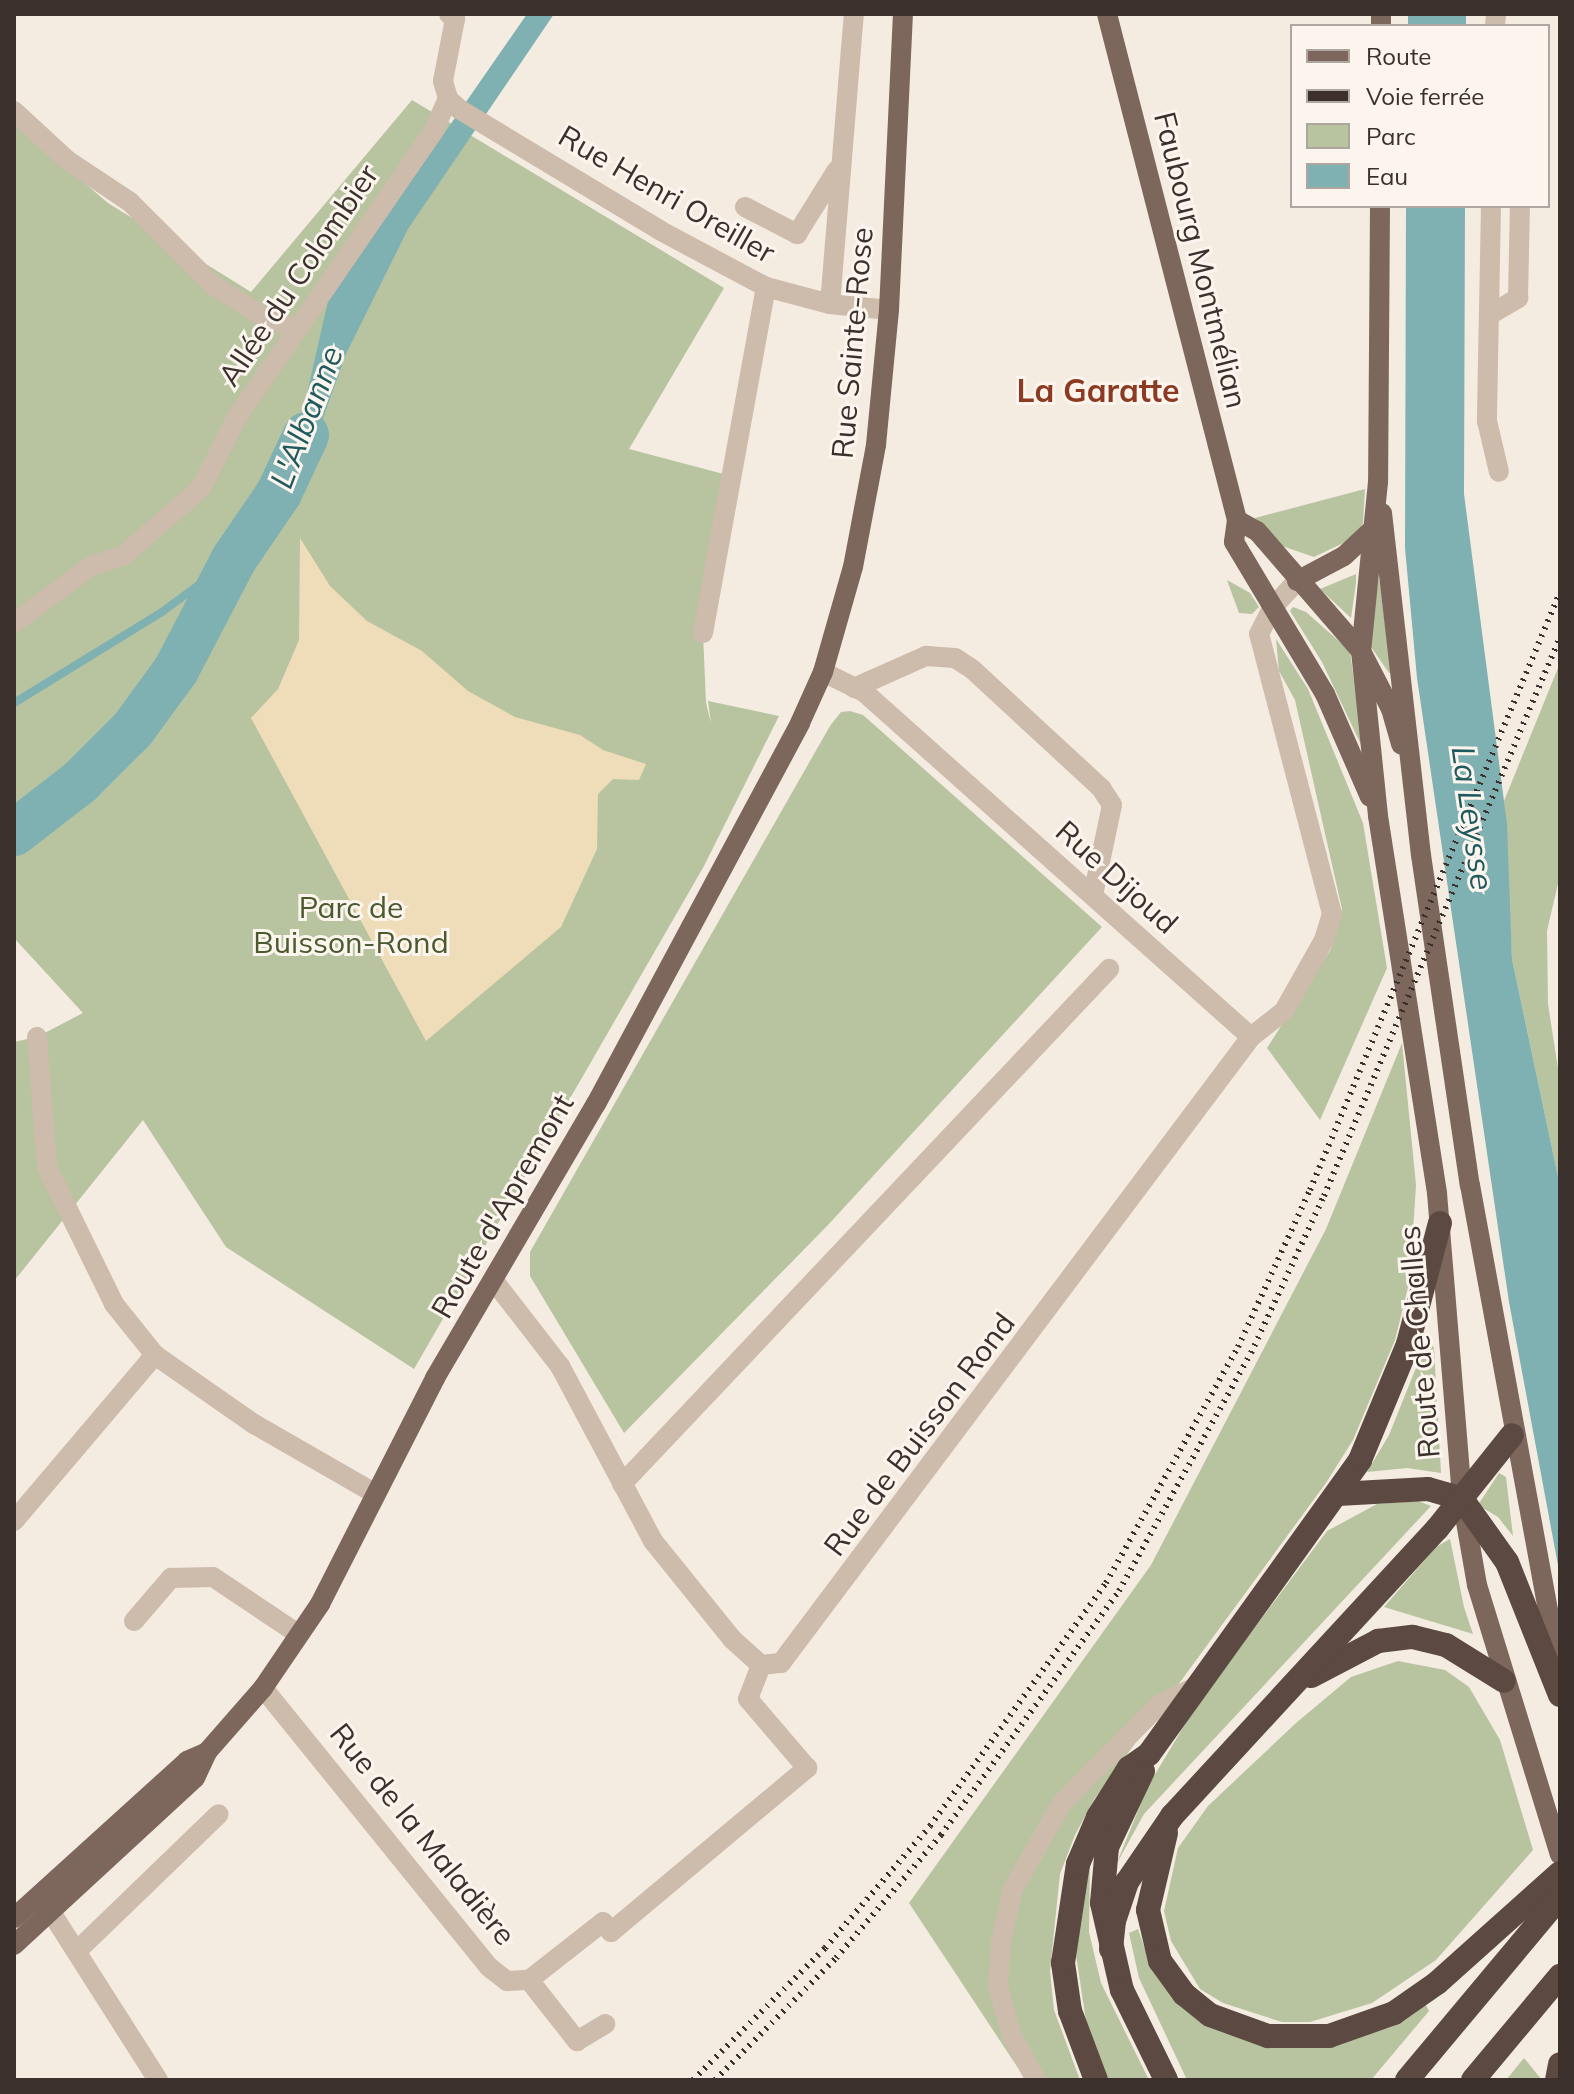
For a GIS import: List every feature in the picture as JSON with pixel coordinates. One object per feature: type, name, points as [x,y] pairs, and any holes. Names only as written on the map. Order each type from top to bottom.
[{"type":"highway","points":[[1166,2080],[1128,2004],[1111,1949],[1102,1903],[1103,1864],[1114,1827],[1149,1754],[1360,1460],[1408,1344],[1440,1223]]},
{"type":"highway","points":[[1111,1949],[1114,1921],[1127,1882],[1172,1816],[1462,1499],[1512,1435]]},
{"type":"highway","points":[[1338,1494],[1428,1489],[1462,1499],[1507,1562],[1560,1695]]},
{"type":"highway","points":[[1285,1692],[1360,1648],[1400,1637],[1446,1645],[1504,1681]]},
{"type":"highway","points":[[1096,2080],[1070,2011],[1063,1963],[1067,1912],[1078,1864],[1098,1817],[1129,1768],[1149,1754]]},
{"type":"highway","points":[[1172,1816],[1148,1910],[1160,1961],[1184,1994],[1210,2015],[1268,2036],[1329,2036],[1394,2013],[1554,1891]]},
{"type":"highway","points":[[1407,2080],[1554,1891]]},
{"type":"highway","points":[[1473,2080],[1560,1976]]},
{"type":"highway","points":[[1557,2080],[1560,2064]]},
{"type":"main road","name":"Rue Sainte-Rose","points":[[823,672],[853,567],[876,445],[889,310],[903,14]]},
{"type":"main road","name":"Faubourg Montmélian","points":[[1107,14],[1237,520],[1234,542],[1325,694],[1378,816]]},
{"type":"main road","points":[[1378,816],[1361,651],[1378,482],[1380,208]]},
{"type":"main road","points":[[1378,482],[1421,855],[1512,1435],[1560,1674]]},
{"type":"main road","points":[[1237,520],[1257,531],[1297,581],[1361,651],[1391,709],[1413,788]]},
{"type":"main road","points":[[1297,581],[1344,556],[1372,530]]},
{"type":"main road","name":"Route d'Apremont","points":[[14,1945],[46,1903],[187,1761],[207,1752],[263,1688],[345,1562],[374,1493],[778,770],[823,672]]},
{"type":"main road","name":"Route de Challes","points":[[1378,816],[1440,1223],[1462,1499],[1477,1585],[1504,1681],[1560,1854]]},
{"type":"main road","name":"Route d'Apremont","points":[[14,1918],[46,1903]]},
{"type":"street","name":"Allée du Colombier","points":[[14,623],[91,566],[124,555],[201,488],[237,417],[295,328],[433,132],[450,96],[455,19],[449,14]]},
{"type":"street","points":[[830,304],[839,166],[854,14]]},
{"type":"street","name":"Rue Henri Oreiller","points":[[450,96],[487,125],[661,231],[766,287],[830,304],[889,310]]},
{"type":"street","points":[[14,111],[67,160],[130,202],[213,285],[267,319],[295,328]]},
{"type":"street","points":[[745,207],[797,234],[839,166]]},
{"type":"street","points":[[1491,208],[1487,421],[1499,472]]},
{"type":"street","points":[[1489,315],[1518,298],[1520,208]]},
{"type":"street","points":[[703,633],[766,287]]},
{"type":"street","points":[[1251,1037],[1284,1011],[1332,914],[1259,634],[1272,608],[1297,581]]},
{"type":"street","points":[[854,688],[926,656],[955,658],[972,669],[1101,788],[1112,805],[1113,819],[1093,895]]},
{"type":"street","name":"Rue Dijoud","points":[[823,672],[854,688],[1251,1037]]},
{"type":"street","points":[[622,1484],[1109,969]]},
{"type":"street","points":[[37,1037],[47,1167],[114,1304],[155,1355],[254,1424],[374,1493]]},
{"type":"street","name":"Rue de Buisson Rond","points":[[761,1665],[781,1663],[1251,1037]]},
{"type":"street","points":[[494,1281],[560,1366],[653,1541],[732,1639],[761,1665]]},
{"type":"street","points":[[14,1521],[155,1355]]},
{"type":"street","points":[[134,1621],[171,1578],[213,1577],[298,1634]]},
{"type":"street","name":"Rue de la Maladière","points":[[263,1688],[489,1967],[507,1981],[529,1980],[603,1922],[611,1932],[807,1768],[748,1699],[761,1665]]},
{"type":"street","points":[[1036,2080],[1011,2034],[998,1986],[1001,1941],[1013,1889],[1061,1804],[1159,1705],[1199,1685]]},
{"type":"street","points":[[79,1949],[219,1814]]},
{"type":"street","points":[[46,1903],[79,1949],[158,2080]]},
{"type":"street","points":[[529,1980],[577,2041],[605,2024]]},
{"type":"green space","name":"Parc de Buisson-Rond","points":[[412,100],[724,288],[629,449],[731,476],[703,633],[706,703],[711,723],[708,701],[779,716],[704,866],[414,1369],[226,1247],[143,1120],[14,1281],[14,1042],[37,1037],[83,1013],[14,938],[14,123],[108,203],[251,292]]},
{"type":"green space","points":[[1365,489],[1363,523],[1356,537],[1314,557],[1276,544],[1255,518]]},
{"type":"green space","points":[[1356,574],[1356,583],[1351,618],[1320,589]]},
{"type":"green space","points":[[1379,576],[1391,673],[1369,644]]},
{"type":"green space","points":[[1227,580],[1250,593],[1259,607],[1252,614],[1239,613]]},
{"type":"green space","points":[[1293,607],[1306,612],[1350,651],[1363,749],[1322,662],[1290,611]]},
{"type":"green space","points":[[1276,639],[1308,689],[1363,823],[1387,968],[1320,1120],[1267,1048],[1331,949],[1342,909],[1295,700],[1279,671]]},
{"type":"green space","points":[[1560,663],[1560,875],[1547,931],[1548,1004],[1560,1081],[1560,1186],[1512,959],[1504,801]]},
{"type":"green space","points":[[841,712],[863,715],[1102,927],[828,1225],[624,1433],[530,1276],[530,1252],[830,726]]},
{"type":"green space","points":[[1402,1043],[1416,1185],[1410,1279],[1395,1340],[1353,1440],[1326,1483],[1095,1798],[1075,1835],[1060,1874],[1050,1971],[1054,2010],[1080,2080],[1026,2080],[909,1903],[1151,1565],[1326,1229]]},
{"type":"green space","points":[[1428,1338],[1434,1348],[1441,1473],[1407,1468],[1367,1472],[1389,1435]]},
{"type":"green space","points":[[1499,1473],[1506,1477],[1513,1536],[1498,1517],[1478,1505]]},
{"type":"green space","points":[[1418,1501],[1431,1506],[1144,1814],[1116,1865],[1148,1786],[1196,1706],[1327,1531],[1377,1504]]},
{"type":"green space","points":[[1450,1539],[1473,1634],[1384,1607],[1436,1547]]},
{"type":"green space","points":[[1398,1661],[1445,1670],[1469,1687],[1500,1740],[1533,1850],[1436,1960],[1372,2003],[1310,2022],[1282,2022],[1223,2003],[1200,1989],[1171,1941],[1164,1911],[1178,1848],[1208,1806],[1296,1723],[1351,1677]]},
{"type":"green space","points":[[1090,1861],[1089,1932],[1101,1983],[1149,2080],[1108,2080],[1086,2021],[1075,1948]]},
{"type":"green space","points":[[1138,1929],[1150,1964],[1199,2020],[1263,2046],[1318,2046],[1385,2027],[1426,2005],[1429,2011],[1371,2080],[1187,2080],[1139,1978],[1129,1933]]},
{"type":"green space","points":[[1524,2058],[1542,2080],[1506,2080]]},
{"type":"sand","points":[[300,538],[330,586],[367,621],[422,651],[468,691],[515,717],[580,735],[603,750],[646,764],[639,780],[613,779],[598,794],[597,849],[561,927],[426,1041],[251,718],[278,689],[299,640]]},
{"type":"water","points":[[527,14],[554,14],[408,229],[346,354],[317,435],[291,484],[279,493],[278,479],[303,411],[328,301]]},
{"type":"water","points":[[1408,14],[1466,14],[1466,24],[1408,24]]},
{"type":"water","name":"La Leysse","points":[[1406,208],[1465,208],[1464,494],[1507,824],[1512,959],[1560,1186],[1560,1576],[1509,1302],[1417,678],[1405,548]]},
{"type":"waterway","name":"L'Albanne","points":[[14,833],[80,782],[133,729],[176,670],[234,559],[279,493],[306,435]]},
{"type":"waterway","points":[[14,703],[162,612],[234,559]]},
{"type":"railway","points":[[693,2080],[825,1948],[930,1826],[1106,1583],[1238,1347],[1310,1190],[1560,592]]},
{"type":"railway","points":[[715,2080],[836,1958],[941,1835],[1119,1591],[1251,1353],[1324,1196],[1560,637]]},
{"type":"district","name":"La Garatte","points":[[1098,390]]}]
